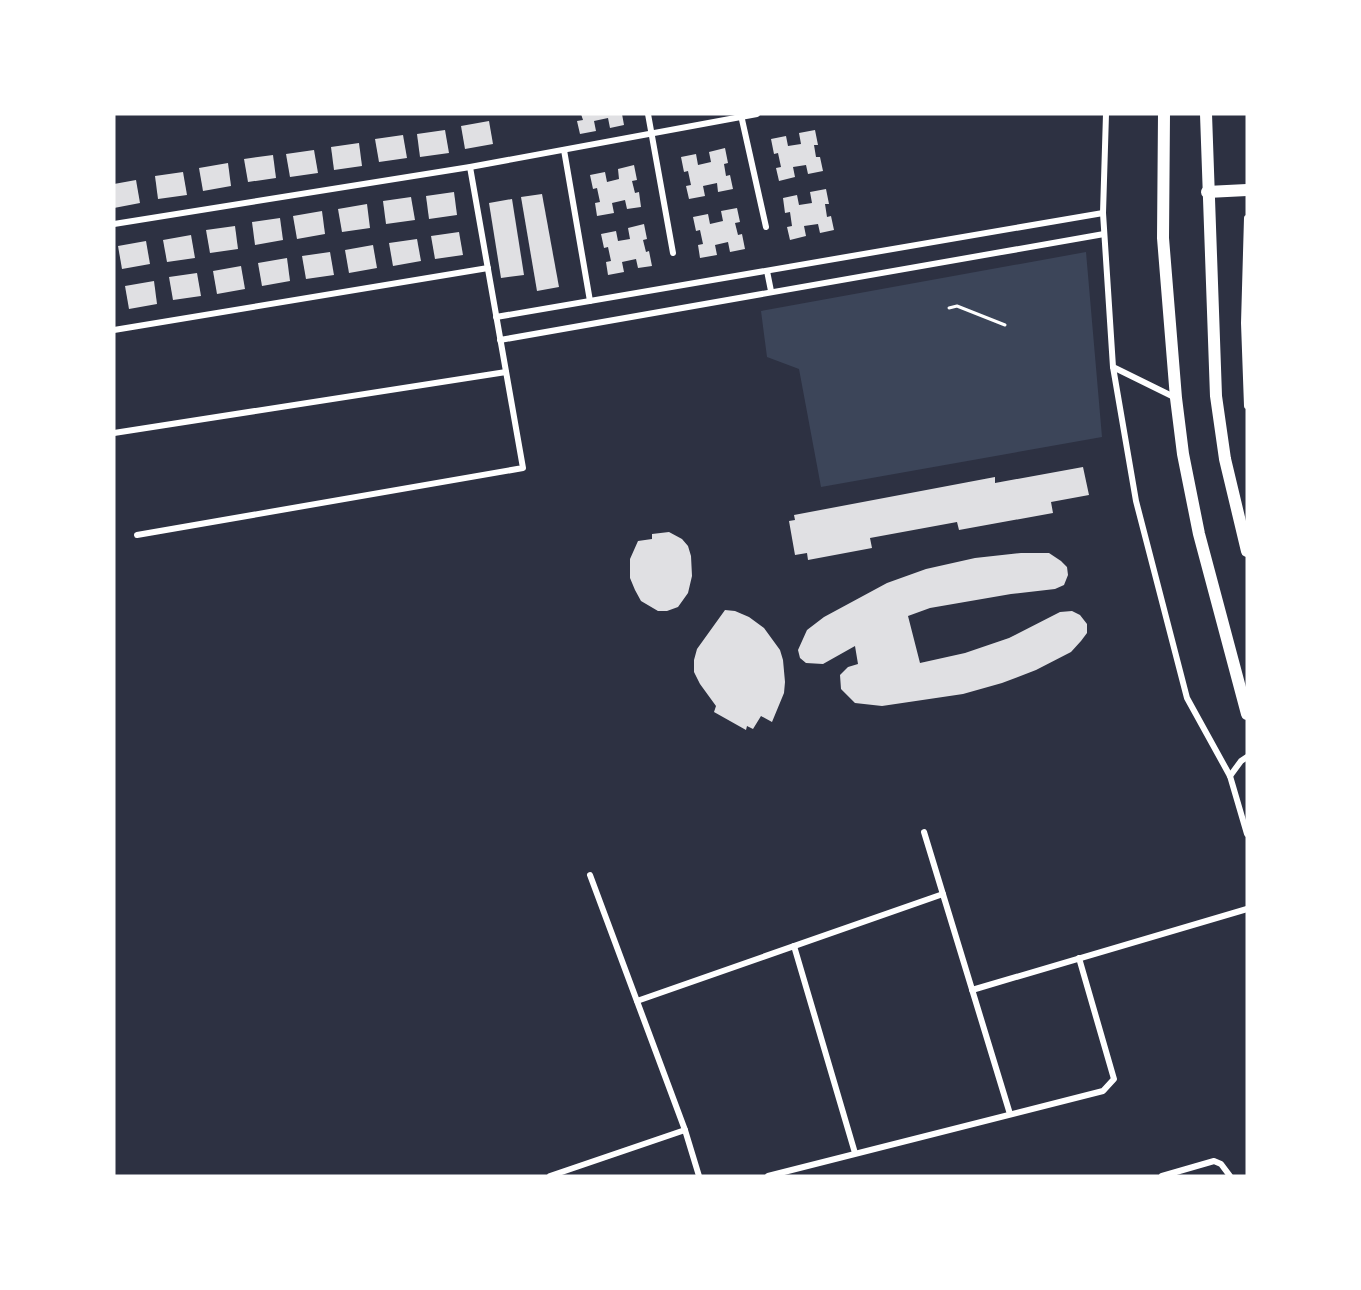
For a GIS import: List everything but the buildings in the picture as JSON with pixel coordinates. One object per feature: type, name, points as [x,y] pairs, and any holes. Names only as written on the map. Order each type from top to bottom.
[{"type":"main road","points":[[1164,114],[1163,238],[1176,398],[1183,454],[1199,534],[1247,714]]},
{"type":"main road","points":[[1206,114],[1216,396],[1225,459],[1247,551]]},
{"type":"main road","points":[[1207,192],[1247,190]]},
{"type":"street","points":[[648,114],[673,253]]},
{"type":"street","points":[[114,224],[470,167],[757,114]]},
{"type":"street","points":[[1106,114],[1103,213],[1113,367],[1136,501],[1187,698],[1230,776],[1247,834]]},
{"type":"street","points":[[741,116],[766,227]]},
{"type":"street","points":[[564,150],[590,301]]},
{"type":"street","points":[[137,535],[523,468],[470,167]]},
{"type":"street","points":[[496,317],[1103,213]]},
{"type":"street","points":[[1247,218],[1244,322],[1247,406]]},
{"type":"street","points":[[500,340],[1104,234]]},
{"type":"street","points":[[114,330],[488,268]]},
{"type":"street","points":[[767,271],[771,291]]},
{"type":"street","points":[[1113,367],[1176,398]]},
{"type":"street","points":[[114,433],[506,372]]},
{"type":"street","points":[[1230,776],[1240,761],[1247,757]]},
{"type":"street","points":[[924,832],[1010,1114]]},
{"type":"street","points":[[590,875],[685,1130],[699,1176]]},
{"type":"street","points":[[637,1001],[943,894]]},
{"type":"street","points":[[972,990],[1247,909]]},
{"type":"street","points":[[794,946],[855,1153]]},
{"type":"street","points":[[768,1176],[1103,1091],[1114,1079],[1079,958]]},
{"type":"street","points":[[550,1176],[685,1130]]},
{"type":"street","points":[[1162,1176],[1214,1161],[1221,1164],[1230,1176]]},
{"type":"path","points":[[949,308],[957,306],[1005,325]]},
{"type":"shaded area","points":[[1086,252],[1102,437],[821,487],[799,369],[767,357],[761,311]]}]
